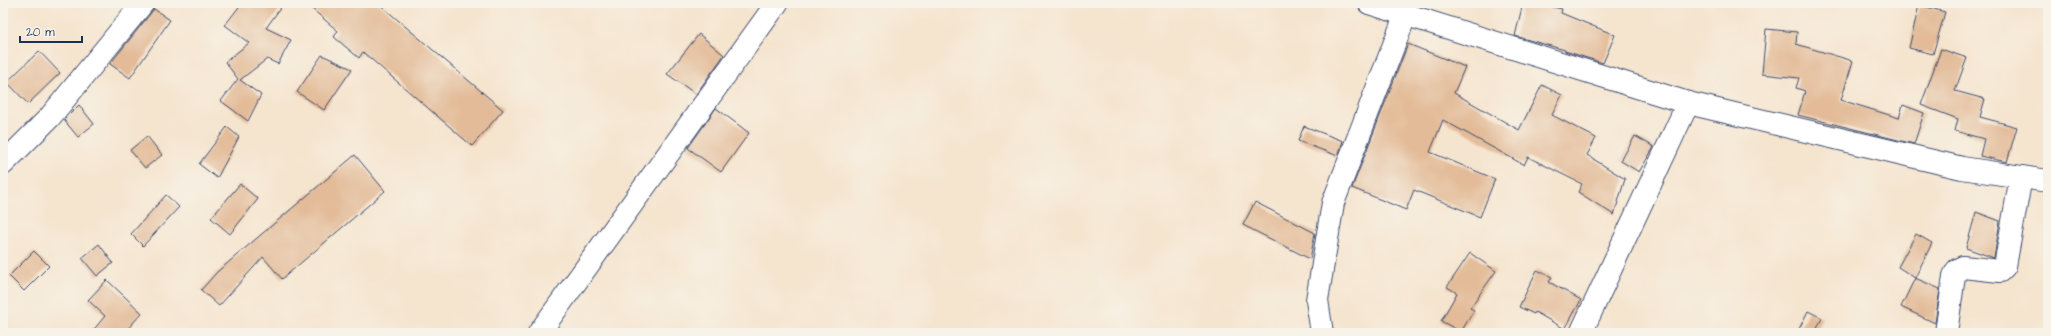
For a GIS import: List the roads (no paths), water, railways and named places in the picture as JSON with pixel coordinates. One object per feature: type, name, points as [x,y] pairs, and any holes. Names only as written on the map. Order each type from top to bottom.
[{"type":"street","points":[[3,164],[50,117],[143,3]]},
{"type":"street","points":[[539,333],[777,3]]},
{"type":"street","points":[[1369,3],[1405,16],[1688,103],[1962,168],[2048,181]]},
{"type":"street","points":[[1322,333],[1317,300],[1333,204],[1405,16]]},
{"type":"street","points":[[1581,333],[1688,103]]},
{"type":"street","points":[[1946,333],[1954,276],[1957,270],[1963,267],[2000,271],[2005,266],[2021,177]]}]
